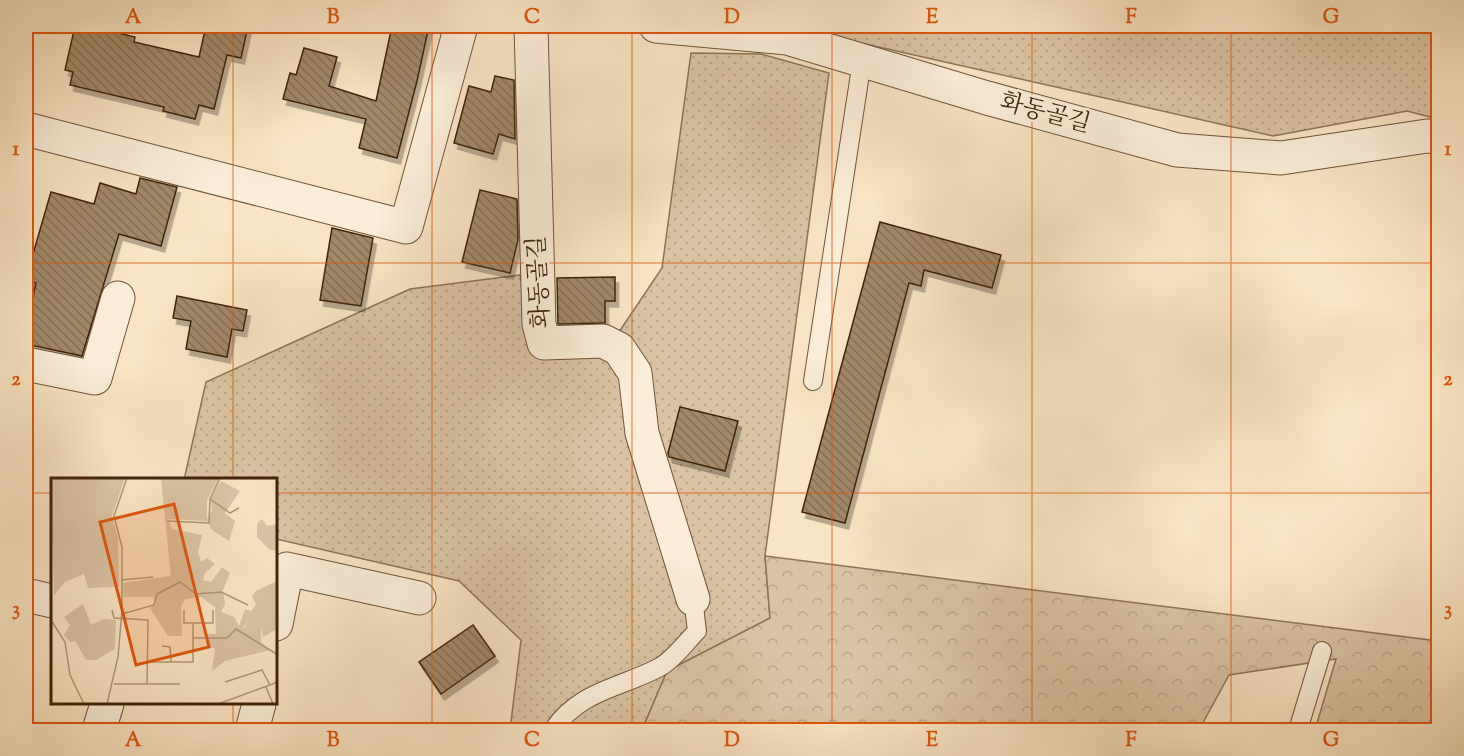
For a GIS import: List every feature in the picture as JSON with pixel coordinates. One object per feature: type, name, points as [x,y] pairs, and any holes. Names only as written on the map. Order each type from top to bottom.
[{"type":"street","points":[[26,129],[406,227],[461,26]]},
{"type":"street","name":"화동골길","points":[[531,26],[539,324],[544,343],[603,341],[619,349],[636,373],[642,433],[693,599]]},
{"type":"street","name":"화동골길","points":[[656,26],[787,38],[819,35],[862,61],[1177,150],[1281,158],[1426,136],[1438,138]]},
{"type":"street","points":[[26,364],[96,378],[118,298]]},
{"type":"street","points":[[278,614],[287,569],[419,598]]},
{"type":"street","points":[[26,595],[51,602]]},
{"type":"street","points":[[99,730],[106,705]]},
{"type":"street","points":[[252,730],[259,705]]},
{"type":"lane","points":[[813,381],[862,61]]},
{"type":"lane","points":[[553,730],[563,716],[594,694],[662,666],[697,631],[693,599]]},
{"type":"lane","points":[[1298,730],[1322,651]]},
{"type":"green space","points":[[805,26],[1438,26],[1438,119],[1407,111],[1273,136],[799,29]]},
{"type":"green space","points":[[691,53],[761,54],[829,73],[765,556],[770,618],[667,671],[642,730],[510,730],[521,640],[459,581],[278,539],[278,478],[184,478],[206,382],[410,289],[520,275],[537,349],[617,335],[662,268]]},
{"type":"green space","points":[[765,556],[1438,641],[1438,730],[1315,730],[1336,659],[1229,675],[1199,730],[642,730],[667,671],[770,618]]},
{"type":"building","points":[[75,26],[88,26],[135,37],[134,42],[199,57],[206,26],[248,26],[241,58],[227,55],[214,109],[199,105],[195,119],[163,111],[164,107],[70,85],[73,72],[65,70]]},
{"type":"building","points":[[392,26],[429,26],[397,158],[359,148],[366,119],[283,99],[290,73],[296,75],[304,48],[337,57],[329,86],[376,101]]},
{"type":"building","points":[[495,76],[514,80],[515,139],[499,134],[493,154],[454,143],[469,86],[491,92]]},
{"type":"building","points":[[140,178],[177,187],[161,246],[119,234],[82,356],[26,344],[26,329],[36,283],[26,278],[51,192],[94,204],[100,183],[136,194]]},
{"type":"building","points":[[480,190],[517,199],[518,240],[510,273],[462,262]]},
{"type":"building","points":[[880,222],[1001,255],[992,288],[924,270],[921,286],[909,283],[845,523],[802,512]]},
{"type":"building","points":[[332,228],[373,238],[361,306],[320,300]]},
{"type":"building","points":[[615,277],[615,301],[605,301],[605,323],[558,324],[557,278]]},
{"type":"building","points":[[177,296],[247,310],[243,331],[232,329],[227,357],[186,349],[191,321],[173,318]]},
{"type":"building","points":[[680,407],[738,421],[725,471],[669,457],[668,453]]},
{"type":"building","points":[[473,625],[495,656],[441,694],[419,662]]}]
